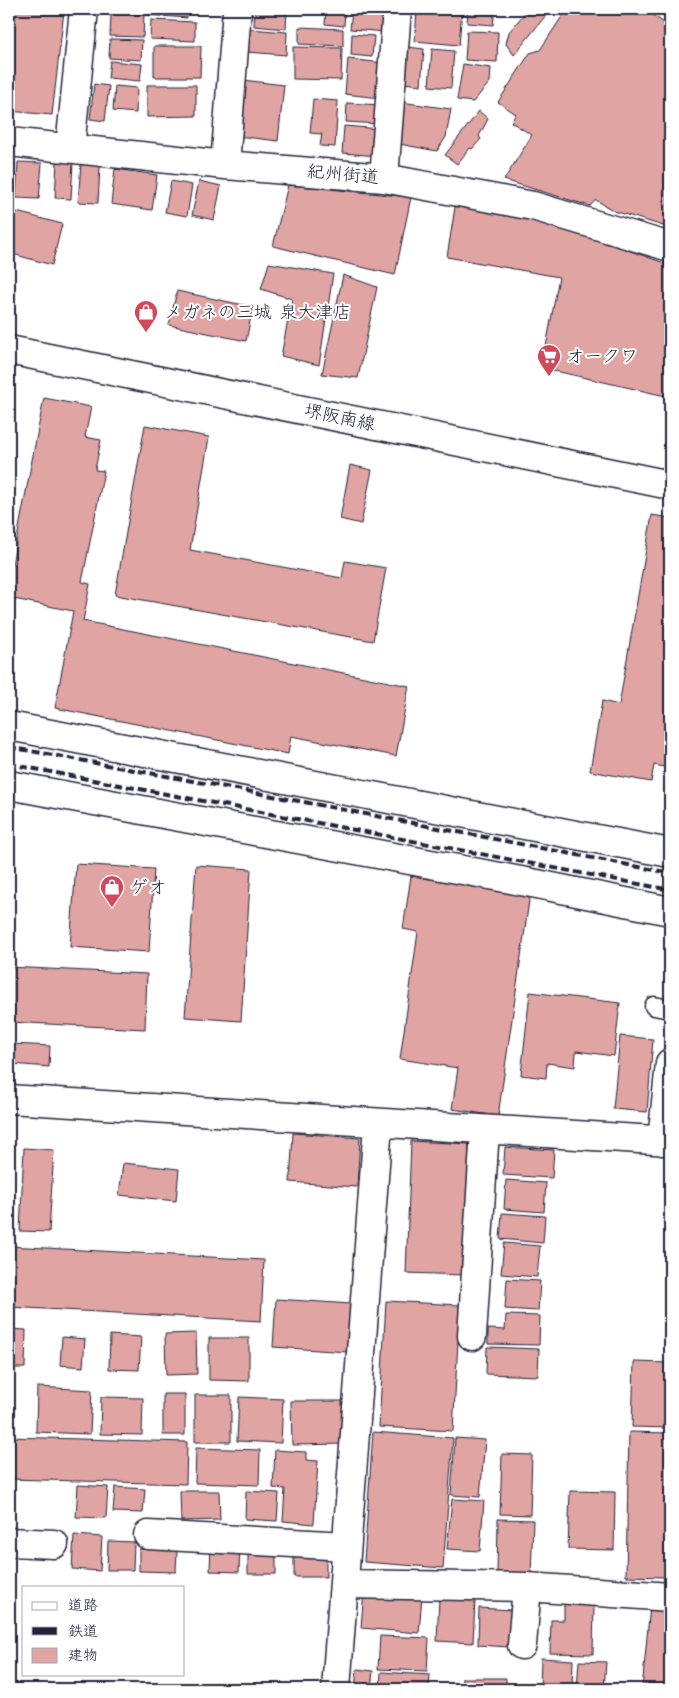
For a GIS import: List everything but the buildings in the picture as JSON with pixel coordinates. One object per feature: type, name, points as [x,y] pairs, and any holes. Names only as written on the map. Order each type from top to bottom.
[{"type":"street","points":[[70,148],[84,9]]},
{"type":"street","points":[[225,165],[237,9]]},
{"type":"street","points":[[384,178],[397,9]]},
{"type":"street","name":"紀州街道","points":[[9,142],[225,165],[384,178],[532,206],[670,247]]},
{"type":"street","name":"堺阪南線","points":[[9,350],[670,485]]},
{"type":"street","points":[[9,726],[670,853]]},
{"type":"street","points":[[9,785],[518,880],[670,911]]},
{"type":"street","points":[[9,1099],[666,1141],[670,1063]]},
{"type":"street","points":[[336,1689],[378,1124]]},
{"type":"street","points":[[472,1336],[485,1130]]},
{"type":"street","points":[[148,1535],[346,1546]]},
{"type":"street","points":[[9,1542],[54,1544]]},
{"type":"street","points":[[344,1584],[526,1587],[670,1597]]},
{"type":"street","points":[[522,1645],[526,1587]]},
{"type":"railway","points":[[9,747],[670,873]]},
{"type":"railway","points":[[9,764],[670,890]]},
{"type":"place","name":"メガネの三城 泉大津店","points":[[146,333]]},
{"type":"place","name":"オークワ","points":[[549,377]]},
{"type":"place","name":"ゲオ","points":[[112,908]]}]
